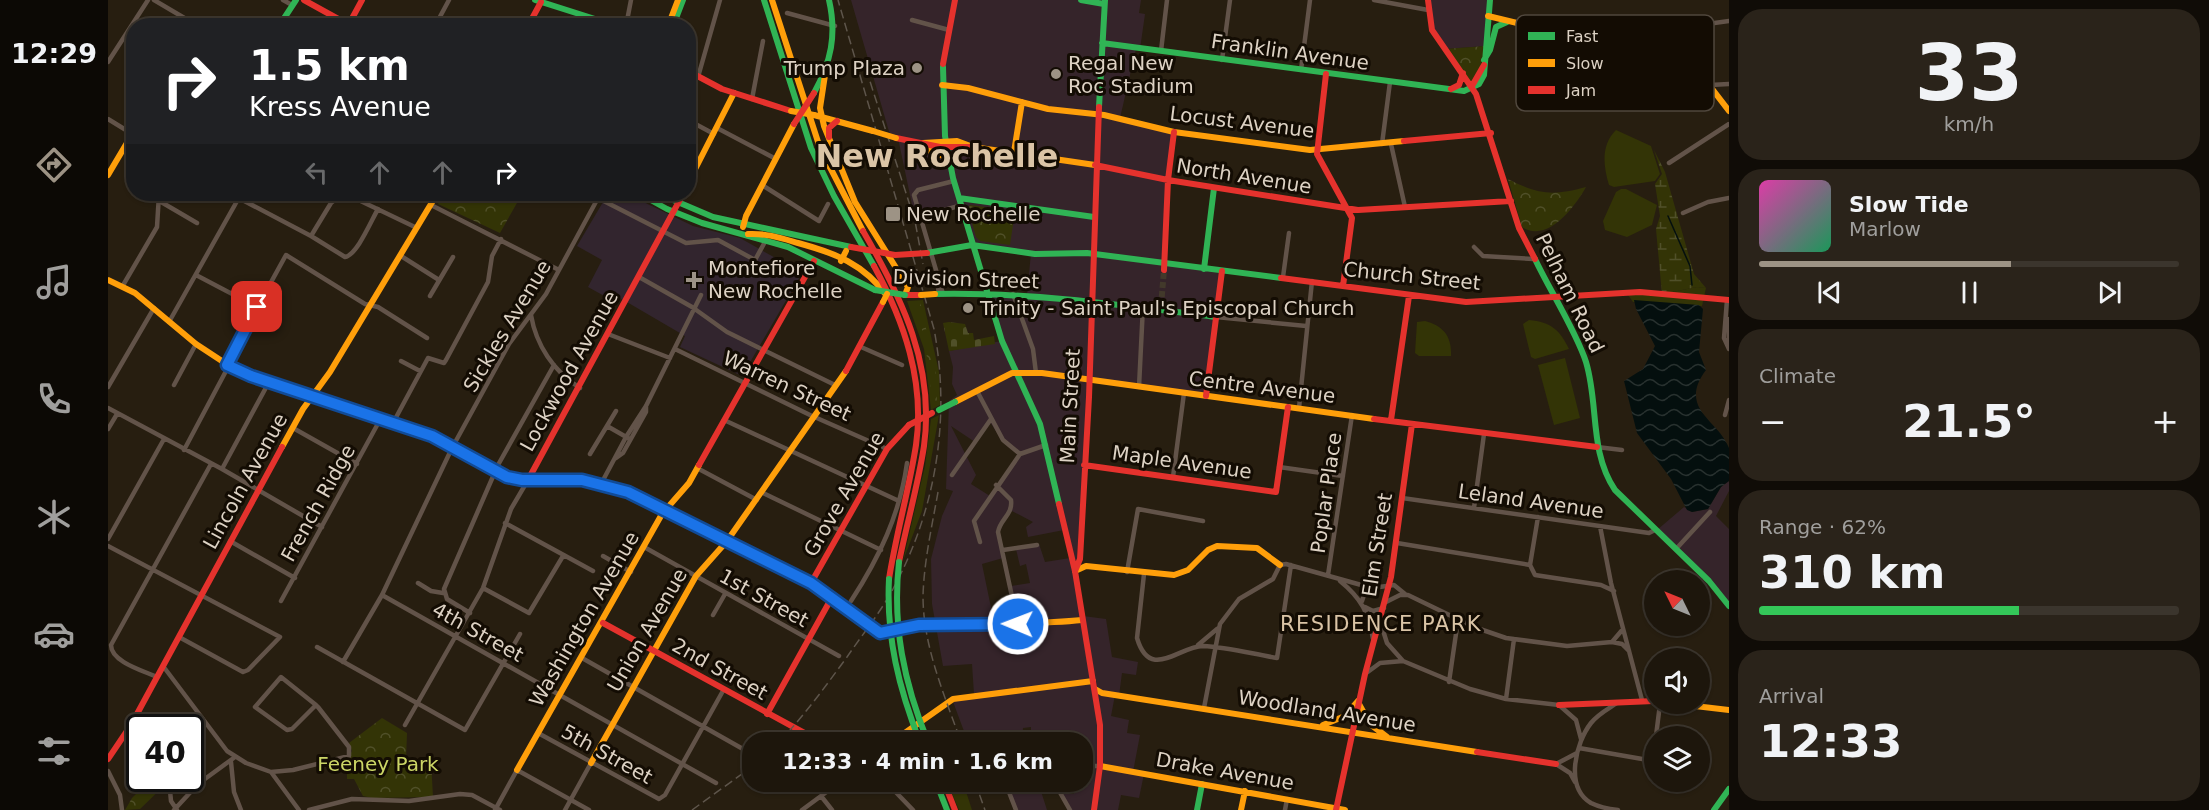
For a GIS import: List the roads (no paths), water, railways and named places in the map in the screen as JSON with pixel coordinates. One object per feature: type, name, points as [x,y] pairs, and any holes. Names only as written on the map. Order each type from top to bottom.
[{"type":"main road","points":[[304,0],[336,18]]},
{"type":"main road","points":[[353,18],[362,0]]},
{"type":"main road","points":[[671,18],[678,0]]},
{"type":"main road","points":[[676,18],[683,0]]},
{"type":"main road","points":[[764,0],[815,156],[836,199],[888,288],[908,339],[918,392],[918,433],[913,474],[889,579],[888,620],[893,660],[903,699],[916,732]]},
{"type":"main road","points":[[774,0],[824,156],[897,288],[920,352],[926,393],[926,434],[920,475],[899,562],[895,602],[898,650],[910,697],[924,732]]},
{"type":"main road","points":[[829,0],[835,26],[820,105],[821,117],[855,202],[908,287],[905,296]]},
{"type":"main road","points":[[956,0],[943,65],[942,85],[948,158],[1002,341],[1031,402],[1046,445],[1075,571],[1086,566],[1166,576],[1181,574],[1193,567],[1208,550],[1217,546],[1257,548],[1278,569]]},
{"type":"main road","points":[[1081,0],[1105,2]]},
{"type":"main road","name":"Pelham Road","points":[[1428,0],[1432,30],[1472,87],[1491,133],[1511,201],[1533,259],[1589,370],[1601,468],[1610,482],[1655,530],[1712,584],[1729,606]]},
{"type":"main road","points":[[1450,90],[1459,85],[1464,78],[1463,72],[1474,74],[1483,64],[1490,0]]},
{"type":"main road","points":[[532,18],[539,1],[592,18]]},
{"type":"main road","name":"Main Street","points":[[1094,810],[1100,766],[1100,724],[1075,571],[1080,559],[1089,380],[1097,115],[1105,2]]},
{"type":"main road","points":[[284,18],[294,3]]},
{"type":"main road","points":[[1488,16],[1516,24]]},
{"type":"main road","points":[[1472,87],[1490,50],[1496,27],[1508,22]]},
{"type":"main road","name":"Franklin Avenue","points":[[1102,43],[1450,90],[1464,91],[1472,87]]},
{"type":"main road","points":[[1326,74],[1317,150],[1352,218],[1343,286]]},
{"type":"main road","name":"North Avenue","points":[[698,77],[734,93],[791,111],[909,141],[1014,152],[1214,188],[1348,209],[1511,201]]},
{"type":"main road","points":[[745,234],[744,223],[762,185],[800,112],[825,78]]},
{"type":"main road","name":"Locust Avenue","points":[[942,85],[968,88],[1022,102],[1174,132],[1317,150],[1491,133]]},
{"type":"main road","points":[[1714,90],[1729,111]]},
{"type":"main road","points":[[696,168],[734,93]]},
{"type":"main road","points":[[1014,152],[1022,102]]},
{"type":"main road","points":[[829,137],[829,128],[837,121]]},
{"type":"main road","points":[[1165,267],[1168,180],[1174,132]]},
{"type":"main road","points":[[909,141],[948,158]]},
{"type":"main road","points":[[108,175],[126,145]]},
{"type":"main road","points":[[1204,269],[1214,188]]},
{"type":"main road","name":"Lincoln Avenue","points":[[137,714],[308,401],[314,396],[371,305],[433,201]]},
{"type":"main road","points":[[653,201],[702,223],[745,234],[784,238],[828,250],[852,261],[880,286],[908,339]]},
{"type":"main road","name":"Church Street","points":[[672,201],[713,217],[849,248],[895,255],[928,253],[972,245],[1035,254],[1087,253],[1165,267],[1312,281],[1466,302],[1640,292],[1728,300]]},
{"type":"main road","name":"Lockwood Avenue","points":[[528,480],[680,201]]},
{"type":"main road","points":[[960,202],[1094,217]]},
{"type":"main road","name":"Division Street","points":[[745,234],[788,247],[887,294],[905,296],[1013,294],[1161,307],[1216,317]]},
{"type":"main road","points":[[847,276],[841,261],[849,248]]},
{"type":"main road","name":"Washington Avenue","points":[[517,770],[666,510],[682,494],[698,468],[814,261]]},
{"type":"main road","points":[[1206,396],[1222,271]]},
{"type":"main road","points":[[108,280],[154,308],[196,344],[227,365],[269,382],[432,436],[495,472],[511,478],[528,480],[564,478],[601,484],[628,492],[811,583],[880,633],[919,625],[1057,624],[1082,620]]},
{"type":"main road","name":"Union Avenue","points":[[591,763],[696,576],[727,541],[757,500],[861,347],[887,294]]},
{"type":"main road","points":[[1391,420],[1409,296]]},
{"type":"main road","name":"Centre Avenue","points":[[909,425],[1016,372],[1597,447]]},
{"type":"main road","points":[[1279,467],[1288,407]]},
{"type":"main road","name":"Elm Street","points":[[1336,809],[1365,674],[1385,605],[1397,543],[1412,424]]},
{"type":"main road","name":"Grove Avenue","points":[[811,583],[887,449],[897,435],[909,425]]},
{"type":"main road","name":"Maple Avenue","points":[[1084,465],[1276,492],[1279,467]]},
{"type":"main road","points":[[1065,533],[1074,536],[1081,530]]},
{"type":"main road","points":[[766,714],[831,599]]},
{"type":"main road","name":"2nd Street","points":[[603,623],[801,732]]},
{"type":"main road","points":[[906,732],[953,699],[1093,681]]},
{"type":"main road","name":"Woodland Avenue","points":[[1095,689],[1102,693],[1556,764]]},
{"type":"main road","points":[[1559,705],[1642,700]]},
{"type":"main road","points":[[1318,726],[1345,716],[1359,701],[1370,724],[1388,737]]},
{"type":"main road","points":[[1710,708],[1729,710]]},
{"type":"main road","name":"Lincoln Avenue","points":[[108,759],[126,732]]},
{"type":"main road","name":"Drake Avenue","points":[[1100,766],[1345,810]]},
{"type":"main road","points":[[1197,810],[1202,783]]},
{"type":"main road","points":[[1714,810],[1729,789]]},
{"type":"main road","points":[[1241,810],[1245,791]]},
{"type":"main road","points":[[945,793],[947,810]]},
{"type":"main road","points":[[945,793],[955,810]]},
{"type":"street","points":[[136,18],[148,0]]},
{"type":"street","points":[[154,0],[184,18]]},
{"type":"street","points":[[283,0],[294,3]]},
{"type":"street","points":[[439,18],[449,0]]},
{"type":"street","points":[[628,18],[631,0]]},
{"type":"street","points":[[698,77],[720,0]]},
{"type":"street","points":[[1161,51],[1167,0]]},
{"type":"street","points":[[1222,60],[1230,0]]},
{"type":"street","points":[[1301,70],[1310,0]]},
{"type":"street","points":[[1374,0],[1428,10]]},
{"type":"street","points":[[787,13],[835,26]]},
{"type":"street","points":[[912,20],[949,30]]},
{"type":"street","points":[[1714,24],[1729,21]]},
{"type":"street","points":[[108,62],[126,34]]},
{"type":"street","points":[[752,99],[763,41]]},
{"type":"street","points":[[1382,144],[1390,82]]},
{"type":"street","points":[[1714,85],[1729,84]]},
{"type":"street","points":[[108,119],[126,129]]},
{"type":"street","points":[[696,123],[776,159]]},
{"type":"street","points":[[1669,163],[1729,124]]},
{"type":"street","points":[[1391,144],[1405,207]]},
{"type":"street","points":[[939,294],[936,272],[928,253],[915,193],[954,181]]},
{"type":"street","points":[[762,185],[819,220],[828,204]]},
{"type":"street","points":[[1683,213],[1708,202],[1729,198]]},
{"type":"street","points":[[122,287],[157,227],[158,201]]},
{"type":"street","points":[[165,201],[196,223]]},
{"type":"street","points":[[169,322],[237,201]]},
{"type":"street","points":[[249,201],[347,257],[356,249],[378,209]]},
{"type":"street","points":[[311,236],[328,208],[336,201]]},
{"type":"street","points":[[360,201],[417,228]]},
{"type":"street","name":"Sickles Avenue","points":[[343,662],[382,595],[452,448],[509,344],[531,315],[559,270],[596,201]]},
{"type":"street","points":[[604,201],[690,244],[718,240],[755,260],[766,240]]},
{"type":"street","points":[[920,218],[960,202]]},
{"type":"street","points":[[431,205],[559,270]]},
{"type":"street","points":[[1283,278],[1289,233]]},
{"type":"street","points":[[393,423],[428,358],[444,363],[446,360],[488,282],[492,256],[501,239]]},
{"type":"street","points":[[1474,248],[1483,256],[1533,259]]},
{"type":"street","points":[[184,450],[286,255],[365,304],[371,305],[427,338]]},
{"type":"street","points":[[401,256],[439,280]]},
{"type":"street","points":[[430,296],[453,257]]},
{"type":"street","points":[[196,275],[257,307]]},
{"type":"street","points":[[639,277],[727,332],[835,385]]},
{"type":"street","points":[[1299,408],[1312,281]]},
{"type":"street","points":[[1013,294],[1033,349],[1036,373]]},
{"type":"street","points":[[601,484],[616,458],[623,453],[628,438],[646,412],[646,406],[702,295]]},
{"type":"street","points":[[1728,300],[1724,338],[1729,350]]},
{"type":"street","points":[[1139,387],[1143,306]]},
{"type":"street","points":[[108,387],[154,308]]},
{"type":"street","points":[[531,315],[536,338],[554,365],[565,379],[580,388]]},
{"type":"street","points":[[1216,317],[1306,326]]},
{"type":"street","points":[[1729,319],[1729,343]]},
{"type":"street","points":[[608,334],[670,358]]},
{"type":"street","points":[[174,385],[196,344]]},
{"type":"street","points":[[861,347],[902,365]]},
{"type":"street","name":"Warren Street","points":[[675,349],[887,449]]},
{"type":"street","points":[[401,361],[420,371]]},
{"type":"street","points":[[443,593],[495,472],[554,365]]},
{"type":"street","points":[[222,469],[269,382]]},
{"type":"street","points":[[977,391],[1003,440],[1020,454]]},
{"type":"street","points":[[1173,477],[1184,393]]},
{"type":"street","points":[[1725,415],[1728,400]]},
{"type":"street","points":[[108,408],[222,469],[322,527]]},
{"type":"street","points":[[590,454],[616,411]]},
{"type":"street","points":[[108,429],[117,414]]},
{"type":"street","name":"Poplar Place","points":[[1328,575],[1352,415]]},
{"type":"street","name":"French Ridge","points":[[281,601],[381,418]]},
{"type":"street","points":[[952,475],[991,419]]},
{"type":"street","points":[[724,420],[899,501]]},
{"type":"street","points":[[607,426],[628,438]]},
{"type":"street","points":[[293,428],[357,464]]},
{"type":"street","points":[[1474,508],[1484,434]]},
{"type":"street","points":[[108,539],[164,439]]},
{"type":"street","points":[[980,542],[974,521],[996,486],[1020,454],[1046,445]]},
{"type":"street","name":"Centre Avenue","points":[[1597,447],[1622,450]]},
{"type":"street","points":[[851,601],[881,550],[899,501],[907,463]]},
{"type":"street","points":[[157,677],[117,658],[111,648],[211,464]]},
{"type":"street","points":[[1279,467],[1343,476]]},
{"type":"street","points":[[698,468],[757,500]]},
{"type":"street","name":"Lockwood Avenue","points":[[405,726],[483,588],[506,524],[528,480]]},
{"type":"street","points":[[996,486],[1011,500],[1011,510],[999,527],[1018,624]]},
{"type":"street","points":[[762,492],[881,550]]},
{"type":"street","name":"Leland Avenue","points":[[1402,498],[1649,533],[1655,530]]},
{"type":"street","points":[[1127,572],[1138,509],[1203,521]]},
{"type":"street","points":[[1676,549],[1710,512]]},
{"type":"street","points":[[1538,517],[1530,565],[1532,572],[1540,577],[1601,585],[1614,591]]},
{"type":"street","points":[[506,524],[593,572]]},
{"type":"street","points":[[1600,526],[1610,576],[1642,700]]},
{"type":"street","points":[[230,542],[295,578]]},
{"type":"street","points":[[1397,543],[1530,565]]},
{"type":"street","points":[[1003,550],[1036,545]]},
{"type":"street","points":[[108,546],[201,596],[207,596],[280,637],[248,670],[240,672],[179,637]]},
{"type":"street","name":"1st Street","points":[[644,547],[839,656]]},
{"type":"street","points":[[483,588],[529,613],[563,556]]},
{"type":"street","points":[[603,556],[631,572]]},
{"type":"street","points":[[1196,647],[1277,658],[1291,565]]},
{"type":"street","points":[[1144,574],[1136,632],[1143,651],[1156,659],[1163,660],[1196,647],[1217,629],[1233,605],[1273,579],[1278,569],[1291,565],[1372,588]]},
{"type":"street","points":[[1278,569],[1290,574]]},
{"type":"street","points":[[1601,585],[1610,576]]},
{"type":"street","points":[[1338,579],[1373,611],[1404,594]]},
{"type":"street","points":[[417,583],[431,591],[443,593],[452,603],[470,613]]},
{"type":"street","points":[[1374,643],[1371,621],[1364,605],[1363,595],[1372,588],[1389,584],[1394,585],[1404,594],[1417,598],[1458,620],[1514,639],[1567,646],[1612,642],[1622,644],[1629,651]]},
{"type":"street","points":[[713,615],[725,594]]},
{"type":"street","name":"4th Street","points":[[382,595],[716,783]]},
{"type":"street","points":[[1449,682],[1458,620]]},
{"type":"street","points":[[1380,621],[1387,643],[1403,661],[1449,682],[1506,699],[1559,705],[1576,720],[1581,739]]},
{"type":"street","points":[[1204,708],[1217,629]]},
{"type":"street","points":[[1612,642],[1623,629]]},
{"type":"street","points":[[317,647],[465,730],[520,634]]},
{"type":"street","points":[[1506,699],[1514,639]]},
{"type":"street","points":[[582,658],[742,748]]},
{"type":"street","points":[[1365,674],[1380,663],[1403,661]]},
{"type":"street","points":[[163,666],[233,759],[271,772],[293,770],[347,757],[350,751],[346,743],[316,705],[281,677],[255,707],[287,730],[292,729],[316,705]]},
{"type":"street","points":[[682,764],[724,690]]},
{"type":"street","points":[[1576,783],[1581,739],[1598,716],[1617,703]]},
{"type":"street","name":"5th Street","points":[[538,734],[652,797],[662,799],[682,764]]},
{"type":"street","points":[[1618,810],[1591,803],[1580,792],[1570,773],[1556,764],[1578,750],[1644,759]]},
{"type":"street","points":[[170,792],[171,801],[176,809],[198,784],[233,759]]},
{"type":"street","points":[[233,759],[234,792],[241,810]]},
{"type":"street","name":"Union Avenue","points":[[565,810],[591,763]]},
{"type":"street","points":[[1093,766],[1100,766]]},
{"type":"street","points":[[517,770],[589,810]]},
{"type":"street","name":"Washington Avenue","points":[[497,809],[517,770]]},
{"type":"street","points":[[108,771],[120,795],[122,810]]},
{"type":"street","points":[[271,772],[299,810]]},
{"type":"street","points":[[802,810],[825,792]]},
{"type":"street","points":[[896,792],[913,810]]},
{"type":"street","points":[[1009,792],[1016,810]]},
{"type":"street","points":[[1060,792],[1070,810]]},
{"type":"street","points":[[309,810],[352,799],[410,801],[460,794],[472,795],[497,809]]},
{"type":"street","points":[[821,795],[832,810]]},
{"type":"street","points":[[1285,810],[1287,799]]},
{"type":"water","points":[[1634,300],[1699,305],[1703,309],[1699,352],[1706,370],[1698,383],[1696,395],[1703,413],[1724,438],[1729,448],[1729,481],[1721,487],[1708,509],[1692,512],[1687,510],[1671,479],[1637,433],[1624,381],[1643,369],[1655,346],[1636,309]]},
{"type":"waterway","points":[[1668,216],[1690,266],[1692,285]]},
{"type":"tunnel","points":[[1161,306],[1164,270]]},
{"type":"railway","points":[[788,732],[831,679],[893,589],[920,528],[936,463],[940,430],[939,362],[934,329],[838,0]]},
{"type":"railway","points":[[866,69],[915,221],[923,264]]},
{"type":"railway","points":[[938,492],[925,570],[924,615],[936,671],[957,732]]},
{"type":"railway","points":[[692,810],[742,774]]},
{"type":"railway","points":[[979,792],[985,810]]},
{"type":"place","name":"Trump Plaza","points":[[917,68]]},
{"type":"place","name":"Regal New Roc Stadium","points":[[1056,74]]},
{"type":"place","name":"New Rochelle","points":[[893,214]]},
{"type":"place","name":"Montefiore New Rochelle","points":[[694,280]]},
{"type":"place","name":"Trinity - Saint Paul's Episcopal Church","points":[[968,308]]},
{"type":"district","name":"New Rochelle","points":[[937,156]]},
{"type":"district","name":"RESIDENCE PARK","points":[[1381,624]]},
{"type":"park label","name":"Feeney Park","points":[[378,764]]}]
